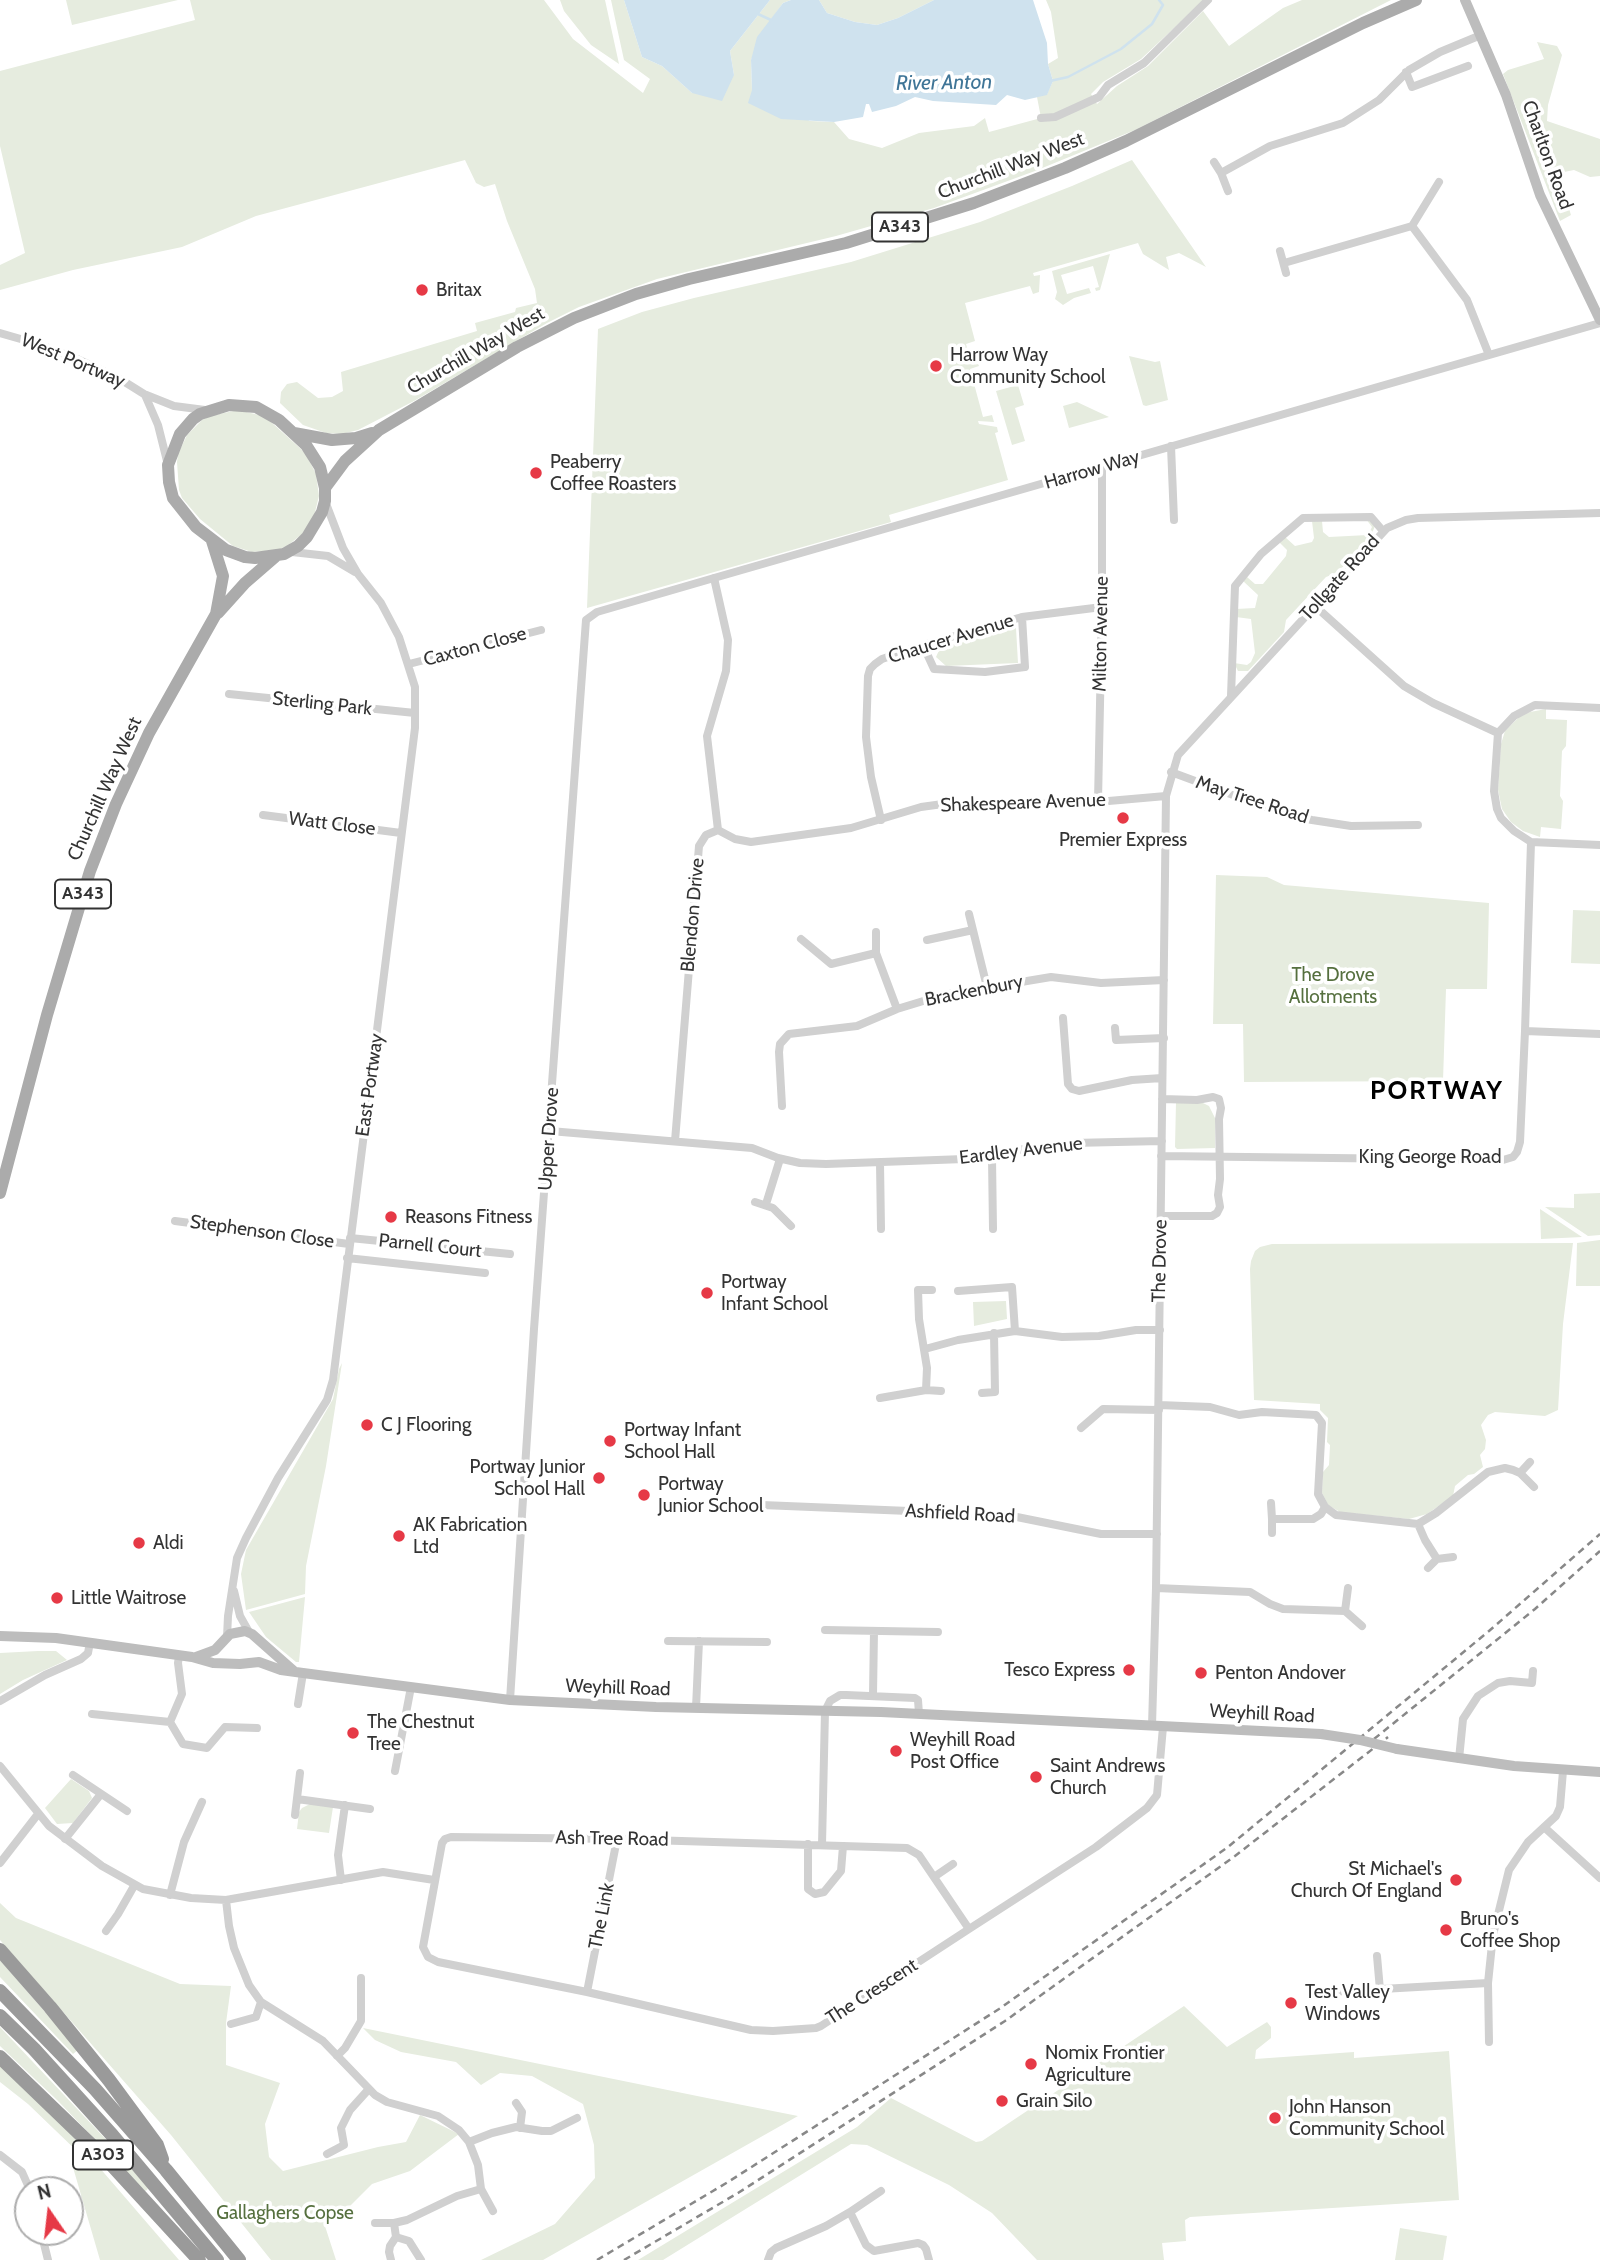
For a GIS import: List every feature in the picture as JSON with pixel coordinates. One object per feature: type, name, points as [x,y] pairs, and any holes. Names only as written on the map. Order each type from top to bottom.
[{"type":"highway","points":[[0,1950],[50,2007],[157,2145],[166,2170]]},
{"type":"highway","name":"A303","points":[[0,1992],[87,2080],[166,2170],[239,2260]]},
{"type":"highway","name":"A303","points":[[0,2016],[112,2135],[217,2260]]},
{"type":"highway","name":"A303","points":[[0,2057],[110,2163],[199,2260]]},
{"type":"main road","name":"Churchill Way West","points":[[325,488],[345,461],[379,430],[517,347],[574,318],[636,293],[846,243],[987,198],[1126,141],[1363,23],[1416,0]]},
{"type":"main road","name":"Charlton Road","points":[[1465,0],[1506,95],[1541,195],[1600,322]]},
{"type":"main road","name":"Churchill Way West","points":[[168,465],[173,498],[187,517],[212,541],[226,550],[245,557],[276,557],[290,552],[314,528],[325,502],[325,488],[317,461],[294,432],[272,415],[256,407],[229,405],[208,410]]},
{"type":"main road","points":[[168,465],[180,434],[193,419],[208,410]]},
{"type":"main road","name":"Churchill Way West","points":[[294,432],[319,439],[342,440],[379,430]]},
{"type":"main road","name":"Churchill Way West","points":[[212,541],[223,576],[216,614]]},
{"type":"main road","name":"Churchill Way West","points":[[0,1193],[47,1015],[90,871],[116,804],[149,733],[216,614],[245,583],[276,557]]},
{"type":"main road","name":"Weyhill Road","points":[[192,1657],[209,1653],[238,1631],[253,1636]]},
{"type":"main road","name":"Weyhill Road","points":[[0,1636],[56,1637],[192,1657],[213,1663],[267,1663],[281,1670],[510,1700],[919,1714],[1321,1734],[1459,1759],[1563,1771],[1600,1772]]},
{"type":"main road","points":[[248,1663],[257,1653],[253,1636]]},
{"type":"main road","points":[[253,1636],[299,1672]]},
{"type":"main road","points":[[225,1640],[224,1652],[232,1663]]},
{"type":"street","points":[[1041,118],[1055,117],[1099,97],[1108,85],[1144,63],[1208,0]]},
{"type":"street","points":[[1222,173],[1270,146],[1343,123],[1379,100],[1406,72],[1440,52],[1481,35]]},
{"type":"street","points":[[1406,72],[1412,88],[1468,66]]},
{"type":"street","points":[[1214,162],[1222,173],[1227,191]]},
{"type":"street","points":[[1284,263],[1412,226],[1439,182]]},
{"type":"street","points":[[1412,226],[1468,300],[1489,355]]},
{"type":"street","points":[[1280,251],[1286,273]]},
{"type":"street","name":"Harrow Way","points":[[586,620],[597,612],[1600,322]]},
{"type":"street","name":"West Portway","points":[[0,333],[77,359],[120,379],[144,394],[174,406],[208,410]]},
{"type":"street","points":[[144,394],[158,425],[168,465]]},
{"type":"street","points":[[1171,446],[1174,520]]},
{"type":"street","name":"Milton Avenue","points":[[1098,801],[1102,467]]},
{"type":"street","points":[[325,502],[339,538],[358,574]]},
{"type":"street","name":"Tollgate Road","points":[[1166,796],[1178,755],[1383,531],[1396,523],[1418,518],[1600,513]]},
{"type":"street","points":[[1231,696],[1235,586],[1261,554],[1303,519],[1371,517],[1383,531]]},
{"type":"street","points":[[290,552],[328,556],[358,574]]},
{"type":"street","name":"East Portway","points":[[225,1640],[237,1558],[331,1390],[401,833],[415,713],[415,687],[409,664],[390,618],[358,574]]},
{"type":"street","points":[[715,578],[728,640],[726,671],[707,736],[718,830]]},
{"type":"street","points":[[1315,606],[1404,686],[1433,703],[1498,733]]},
{"type":"street","name":"Chaucer Avenue","points":[[881,820],[866,737],[870,669],[881,659],[1022,617],[1102,607]]},
{"type":"street","points":[[923,645],[934,669],[985,672],[1025,667],[1022,617]]},
{"type":"street","name":"Upper Drove","points":[[510,1700],[534,1329],[586,620]]},
{"type":"street","name":"Caxton Close","points":[[409,664],[541,630]]},
{"type":"street","points":[[1231,670],[1247,680]]},
{"type":"street","name":"Sterling Park","points":[[229,694],[415,713]]},
{"type":"street","points":[[1600,708],[1535,705],[1514,716],[1498,733],[1494,791],[1497,809],[1502,818],[1514,831],[1531,842],[1600,845]]},
{"type":"street","name":"May Tree Road","points":[[1171,772],[1287,815],[1351,826],[1418,825]]},
{"type":"street","name":"Shakespeare Avenue","points":[[718,830],[735,839],[751,842],[851,828],[921,807],[950,803],[1074,804],[1166,796]]},
{"type":"street","name":"The Drove","points":[[1158,1727],[1156,1588],[1166,796]]},
{"type":"street","name":"Watt Close","points":[[263,815],[401,833]]},
{"type":"street","name":"Blendon Drive","points":[[674,1141],[699,846],[706,835],[718,830]]},
{"type":"street","name":"King George Road","points":[[1161,1156],[1513,1157],[1519,1147],[1531,842]]},
{"type":"street","points":[[969,914],[987,987]]},
{"type":"street","points":[[927,940],[973,930]]},
{"type":"street","points":[[876,932],[877,953],[897,1009]]},
{"type":"street","points":[[801,939],[831,964],[877,953]]},
{"type":"street","name":"Brackenbury","points":[[782,1106],[779,1052],[780,1044],[789,1034],[858,1026],[897,1009],[943,995],[1051,977],[1101,983],[1164,980]]},
{"type":"street","points":[[1063,1018],[1068,1084],[1072,1089],[1079,1091],[1132,1080],[1162,1078]]},
{"type":"street","points":[[1115,1028],[1116,1040],[1164,1038]]},
{"type":"street","points":[[1525,1031],[1600,1034]]},
{"type":"street","points":[[1161,1216],[1212,1216],[1217,1213],[1220,1207],[1219,1119],[1222,1108],[1219,1099],[1213,1097],[1197,1100],[1163,1099]]},
{"type":"street","name":"Eardley Avenue","points":[[550,1130],[752,1148],[800,1163],[992,1158],[1018,1150],[1072,1143],[1161,1141]]},
{"type":"street","points":[[766,1204],[780,1158]]},
{"type":"street","points":[[992,1158],[993,1229]]},
{"type":"street","points":[[880,1163],[881,1229]]},
{"type":"street","points":[[755,1202],[773,1208],[791,1226]]},
{"type":"street","name":"Stephenson Close","points":[[175,1221],[349,1241]]},
{"type":"street","name":"Parnell Court","points":[[349,1241],[510,1254]]},
{"type":"street","points":[[347,1258],[485,1273]]},
{"type":"street","points":[[957,1290],[1012,1287],[1015,1331]]},
{"type":"street","points":[[926,1390],[925,1349],[915,1290],[932,1290]]},
{"type":"street","points":[[925,1349],[994,1333],[1015,1331],[1062,1336],[1099,1336],[1160,1331]]},
{"type":"street","points":[[982,1393],[997,1396],[994,1333]]},
{"type":"street","points":[[880,1398],[926,1390],[941,1391]]},
{"type":"street","points":[[1081,1428],[1103,1409],[1210,1407],[1239,1415],[1262,1412],[1316,1415],[1322,1423],[1318,1494],[1325,1507],[1336,1515],[1418,1524],[1488,1472],[1505,1468],[1520,1473],[1534,1487]]},
{"type":"street","points":[[1520,1473],[1531,1462]]},
{"type":"street","points":[[1271,1503],[1272,1533]]},
{"type":"street","name":"Ashfield Road","points":[[762,1505],[1007,1515],[1101,1534],[1157,1534]]},
{"type":"street","points":[[1272,1519],[1313,1519],[1321,1514],[1325,1507]]},
{"type":"street","points":[[1418,1524],[1437,1559]]},
{"type":"street","points":[[1428,1568],[1437,1559],[1453,1557]]},
{"type":"street","name":"East Portway","points":[[233,1588],[240,1616],[253,1636]]},
{"type":"street","points":[[1156,1588],[1250,1592],[1283,1609],[1345,1611],[1362,1626]]},
{"type":"street","points":[[1345,1611],[1348,1588]]},
{"type":"street","points":[[825,1630],[938,1632]]},
{"type":"street","points":[[873,1695],[874,1631]]},
{"type":"street","points":[[668,1640],[766,1642]]},
{"type":"street","points":[[696,1708],[699,1641]]},
{"type":"street","points":[[0,1701],[37,1679],[80,1659],[88,1653],[90,1642]]},
{"type":"street","points":[[170,1722],[182,1694],[179,1656]]},
{"type":"street","points":[[1459,1759],[1463,1719],[1478,1696],[1499,1683],[1532,1683],[1533,1671]]},
{"type":"street","points":[[298,1704],[299,1672]]},
{"type":"street","points":[[396,1771],[411,1687]]},
{"type":"street","points":[[822,1845],[825,1711],[830,1701],[839,1695],[915,1698],[918,1700],[919,1714]]},
{"type":"street","points":[[92,1714],[170,1722]]},
{"type":"street","points":[[170,1722],[183,1744],[207,1748],[225,1727],[257,1728]]},
{"type":"street","name":"The Crescent","points":[[434,1880],[424,1950],[428,1957],[438,1962],[587,1992],[751,2030],[811,2029],[821,2026],[1096,1847],[1154,1801],[1158,1792],[1158,1727]]},
{"type":"street","points":[[0,1766],[38,1814],[65,1839],[134,1886],[170,1895],[226,1900],[383,1872],[434,1880]]},
{"type":"street","points":[[1489,2042],[1488,1983],[1493,1935],[1509,1870],[1528,1842],[1556,1816],[1560,1807],[1563,1771]]},
{"type":"street","points":[[295,1815],[300,1773]]},
{"type":"street","points":[[73,1775],[127,1811]]},
{"type":"street","points":[[65,1839],[101,1794]]},
{"type":"street","points":[[298,1799],[370,1809]]},
{"type":"street","points":[[170,1895],[184,1842],[202,1802]]},
{"type":"street","points":[[341,1880],[338,1855],[345,1805]]},
{"type":"street","points":[[0,1863],[38,1814]]},
{"type":"street","points":[[1544,1827],[1600,1878]]},
{"type":"street","name":"Ash Tree Road","points":[[434,1880],[442,1843],[451,1837],[808,1844],[912,1850],[919,1854],[969,1929]]},
{"type":"street","name":"The Link","points":[[587,1992],[617,1839]]},
{"type":"street","points":[[808,1844],[808,1889],[815,1894],[824,1892],[841,1871],[843,1846]]},
{"type":"street","points":[[934,1877],[953,1864]]},
{"type":"street","points":[[1593,1871],[1600,1864]]},
{"type":"street","points":[[106,1931],[134,1886]]},
{"type":"street","points":[[226,1900],[234,1948],[249,1985],[261,2002],[310,2032],[337,2056],[368,2090],[387,2102],[438,2116],[459,2130],[469,2142],[478,2165],[481,2189],[493,2211]]},
{"type":"street","points":[[1377,1956],[1380,1990]]},
{"type":"street","points":[[337,2056],[361,2021],[360,1978]]},
{"type":"street","points":[[1329,1992],[1488,1983]]},
{"type":"street","points":[[231,2024],[256,2017],[261,2002]]},
{"type":"street","points":[[327,2154],[347,2148],[341,2128],[350,2110],[368,2090]]},
{"type":"street","points":[[516,2103],[522,2112],[520,2128]]},
{"type":"street","points":[[469,2142],[504,2129],[551,2130],[577,2118]]},
{"type":"street","points":[[0,2155],[24,2176]]},
{"type":"street","points":[[375,2223],[407,2220],[457,2196],[481,2189]]},
{"type":"street","points":[[768,2260],[776,2248],[827,2226],[881,2191]]},
{"type":"street","points":[[850,2212],[869,2248],[878,2251],[918,2243],[926,2249],[929,2260]]},
{"type":"street","points":[[391,2260],[390,2246],[396,2238],[394,2223]]},
{"type":"street","points":[[396,2238],[409,2241],[421,2260]]},
{"type":"green space","points":[[66,0],[178,0],[72,25]]},
{"type":"green space","points":[[190,0],[544,0],[573,39],[643,93],[650,79],[624,60],[611,0],[624,0],[642,57],[662,66],[692,93],[734,75],[730,51],[770,0],[791,0],[783,3],[771,20],[751,60],[752,90],[810,121],[834,122],[849,139],[882,148],[919,133],[974,126],[985,118],[989,132],[1041,118],[1037,97],[1047,94],[1053,81],[1048,64],[1058,58],[1051,12],[1046,0],[1204,0],[1141,59],[1103,82],[1091,94],[1097,104],[1117,86],[1148,66],[1203,11],[1229,46],[1283,8],[1302,0],[1391,0],[1135,130],[1035,171],[934,208],[836,236],[657,279],[579,307],[414,401],[358,430],[342,434],[326,433],[303,425],[280,403],[281,392],[287,384],[297,382],[318,398],[332,397],[343,391],[341,372],[477,331],[475,323],[537,303],[535,289],[495,184],[484,187],[476,183],[465,160],[256,216],[182,247],[73,270],[0,290],[0,265],[25,253],[0,146],[0,71],[195,20]]},
{"type":"green space","points":[[560,0],[605,0],[619,64],[591,45],[564,11]]},
{"type":"green space","points":[[819,0],[934,0],[877,25],[855,22],[827,13]]},
{"type":"green space","points":[[1537,42],[1557,46],[1562,55],[1548,105],[1547,121],[1600,139],[1600,176],[1590,177],[1574,170],[1564,172],[1560,180],[1571,215],[1560,221],[1503,74],[1544,59]]},
{"type":"green space","name":"Harrow Way Community School","points":[[1132,160],[1206,267],[1179,253],[1166,257],[1169,270],[1143,254],[1138,243],[1033,273],[1034,276],[1040,275],[1039,292],[1033,294],[1030,286],[965,303],[975,341],[966,344],[970,359],[976,358],[979,366],[970,369],[983,417],[992,415],[994,422],[978,421],[979,424],[997,427],[998,432],[995,433],[1008,480],[889,515],[891,522],[587,608],[598,329],[642,312],[851,262],[980,222]]},
{"type":"green space","points":[[1110,254],[1100,290],[1096,291],[1095,288],[1099,287],[1093,266],[1061,275],[1067,294],[1089,288],[1091,293],[1074,298],[1063,305],[1055,299],[1057,292],[1052,271]]},
{"type":"green space","points":[[1129,356],[1160,361],[1168,400],[1143,405]]},
{"type":"green space","points":[[1018,385],[1024,405],[1015,408],[1025,441],[1012,445],[996,391]]},
{"type":"green space","points":[[1077,402],[1109,417],[1069,428],[1063,406]]},
{"type":"green space","points":[[238,410],[259,415],[271,422],[301,449],[316,474],[319,496],[314,516],[302,534],[277,550],[252,552],[233,546],[200,519],[182,498],[179,490],[178,454],[187,435],[210,416]]},
{"type":"green space","points":[[1366,519],[1375,526],[1370,538],[1337,573],[1326,577],[1286,620],[1284,632],[1248,671],[1238,671],[1234,663],[1247,665],[1255,653],[1251,619],[1236,617],[1236,609],[1255,608],[1258,595],[1243,581],[1247,577],[1255,584],[1263,584],[1286,556],[1287,550],[1279,542],[1285,537],[1295,546],[1312,542],[1312,521],[1322,521],[1323,532],[1329,537],[1368,535],[1372,527]]},
{"type":"green space","points":[[1016,628],[1018,663],[946,666],[936,657],[940,648]]},
{"type":"green space","points":[[1546,709],[1546,719],[1567,720],[1566,746],[1562,751],[1561,829],[1541,827],[1540,837],[1523,831],[1511,822],[1502,809],[1498,790],[1501,744],[1505,731],[1519,717]]},
{"type":"green space","name":"The Drove Allotments","points":[[1216,875],[1267,877],[1284,885],[1489,903],[1487,989],[1446,989],[1443,1081],[1244,1082],[1243,1024],[1213,1024]]},
{"type":"green space","points":[[1573,910],[1600,911],[1600,964],[1571,963]]},
{"type":"green space","points":[[1176,1102],[1201,1102],[1209,1106],[1215,1118],[1215,1148],[1175,1147]]},
{"type":"green space","points":[[1600,1193],[1600,1235],[1588,1236],[1545,1207],[1574,1208],[1574,1194]]},
{"type":"green space","points":[[1540,1209],[1582,1237],[1541,1239]]},
{"type":"green space","points":[[1600,1240],[1600,1286],[1576,1286],[1577,1243]]},
{"type":"green space","points":[[1573,1243],[1563,1324],[1558,1410],[1545,1416],[1495,1412],[1488,1415],[1481,1425],[1486,1440],[1485,1449],[1480,1455],[1483,1467],[1468,1475],[1455,1486],[1453,1496],[1427,1514],[1409,1519],[1340,1512],[1328,1505],[1322,1493],[1323,1472],[1329,1465],[1328,1418],[1320,1410],[1320,1404],[1254,1400],[1250,1269],[1255,1251],[1272,1244]]},
{"type":"green space","points":[[1006,1301],[1007,1319],[974,1326],[973,1302]]},
{"type":"green space","points":[[342,1363],[326,1466],[306,1566],[305,1594],[246,1610],[241,1574],[246,1550],[333,1399]]},
{"type":"green space","points":[[305,1597],[299,1662],[296,1662],[266,1637],[249,1612]]},
{"type":"green space","points":[[56,1651],[67,1660],[0,1694],[0,1653]]},
{"type":"green space","points":[[71,1779],[89,1791],[92,1798],[73,1823],[57,1824],[45,1808]]},
{"type":"green space","points":[[310,1804],[333,1807],[329,1833],[297,1829],[299,1812]]},
{"type":"green space","name":"Gallaghers Copse","points":[[0,1903],[16,1918],[180,1984],[231,1986],[226,2023],[226,2065],[280,2083],[265,2124],[269,2157],[283,2171],[406,2142],[420,2115],[459,2134],[410,2171],[372,2184],[348,2208],[324,2223],[336,2260],[271,2260],[171,2135],[0,1940]]},
{"type":"green space","points":[[0,1960],[78,2050],[73,2054],[0,1977]]},
{"type":"green space","name":"John Hanson Community School","points":[[1184,2006],[1227,2047],[1267,2022],[1271,2027],[1271,2038],[1256,2050],[1255,2059],[1354,2052],[1354,2058],[1449,2051],[1459,2200],[1190,2217],[1185,2220],[1186,2241],[1162,2243],[1164,2260],[1037,2260],[992,2213],[949,2185],[867,2145],[851,2144],[663,2260],[638,2260],[857,2127],[891,2098],[976,2142],[982,2141]]},
{"type":"green space","points":[[0,2027],[114,2148],[147,2190],[145,2191],[57,2100],[0,2046]]},
{"type":"green space","points":[[363,2028],[798,2116],[543,2260],[481,2260],[555,2224],[595,2178],[594,2145],[583,2104],[532,2076],[500,2073],[481,2085],[456,2062],[401,2052],[375,2040]]},
{"type":"green space","points":[[0,2064],[89,2150],[86,2152],[179,2260],[100,2260],[84,2205],[84,2176],[76,2176],[72,2164],[81,2155],[28,2104],[0,2082]]},
{"type":"green space","points":[[1400,2228],[1447,2236],[1443,2260],[1395,2260]]},
{"type":"water","points":[[624,0],[770,0],[730,51],[734,75],[722,101],[692,93],[662,66],[642,57]]},
{"type":"water","points":[[791,0],[819,0],[827,13],[855,22],[877,25],[934,0],[1033,0],[1047,43],[1048,64],[1053,81],[1047,95],[1025,100],[1007,95],[996,105],[933,101],[915,97],[896,106],[872,112],[869,104],[866,104],[863,117],[834,122],[781,119],[748,103],[752,90],[751,60],[757,37],[783,3]]},
{"type":"waterway","name":"River Anton","points":[[1050,81],[1068,77],[1121,49],[1152,24],[1163,5],[1159,0]]},
{"type":"waterway","name":"River Anton","points":[[758,14],[773,23]]},
{"type":"railway","points":[[597,2260],[728,2182],[999,2009],[1228,1847],[1489,1631],[1600,1534]]},
{"type":"railway","points":[[1374,1739],[1535,1609],[1600,1551]]},
{"type":"railway","points":[[624,2260],[738,2193],[1005,2021],[1235,1856],[1388,1737]]},
{"type":"place","name":"Britax","points":[[422,290]]},
{"type":"place","name":"Harrow Way Community School","points":[[936,366]]},
{"type":"place","name":"Peaberry Coffee Roasters","points":[[536,473]]},
{"type":"place","name":"Premier Express","points":[[1123,818]]},
{"type":"place","name":"Reasons Fitness","points":[[391,1217]]},
{"type":"place","name":"Portway Infant School","points":[[707,1293]]},
{"type":"place","name":"C J Flooring","points":[[367,1425]]},
{"type":"place","name":"Portway Infant School Hall","points":[[610,1441]]},
{"type":"place","name":"Portway Junior School Hall","points":[[599,1478]]},
{"type":"place","name":"Portway Junior School","points":[[644,1495]]},
{"type":"place","name":"AK Fabrication Ltd","points":[[399,1536]]},
{"type":"place","name":"Aldi","points":[[139,1543]]},
{"type":"place","name":"Little Waitrose","points":[[57,1598]]},
{"type":"place","name":"Tesco Express","points":[[1129,1670]]},
{"type":"place","name":"Penton Andover","points":[[1201,1673]]},
{"type":"place","name":"The Chestnut Tree","points":[[353,1733]]},
{"type":"place","name":"Weyhill Road Post Office","points":[[896,1751]]},
{"type":"place","name":"Saint Andrews Church","points":[[1036,1777]]},
{"type":"place","name":"St Michael's Church Of England","points":[[1456,1880]]},
{"type":"place","name":"Bruno's Coffee Shop","points":[[1446,1930]]},
{"type":"place","name":"Test Valley Windows","points":[[1291,2003]]},
{"type":"place","name":"Nomix Frontier Agriculture","points":[[1031,2064]]},
{"type":"place","name":"Grain Silo","points":[[1002,2101]]},
{"type":"place","name":"John Hanson Community School","points":[[1275,2118]]},
{"type":"district","name":"PORTWAY","points":[[1437,1091]]}]
